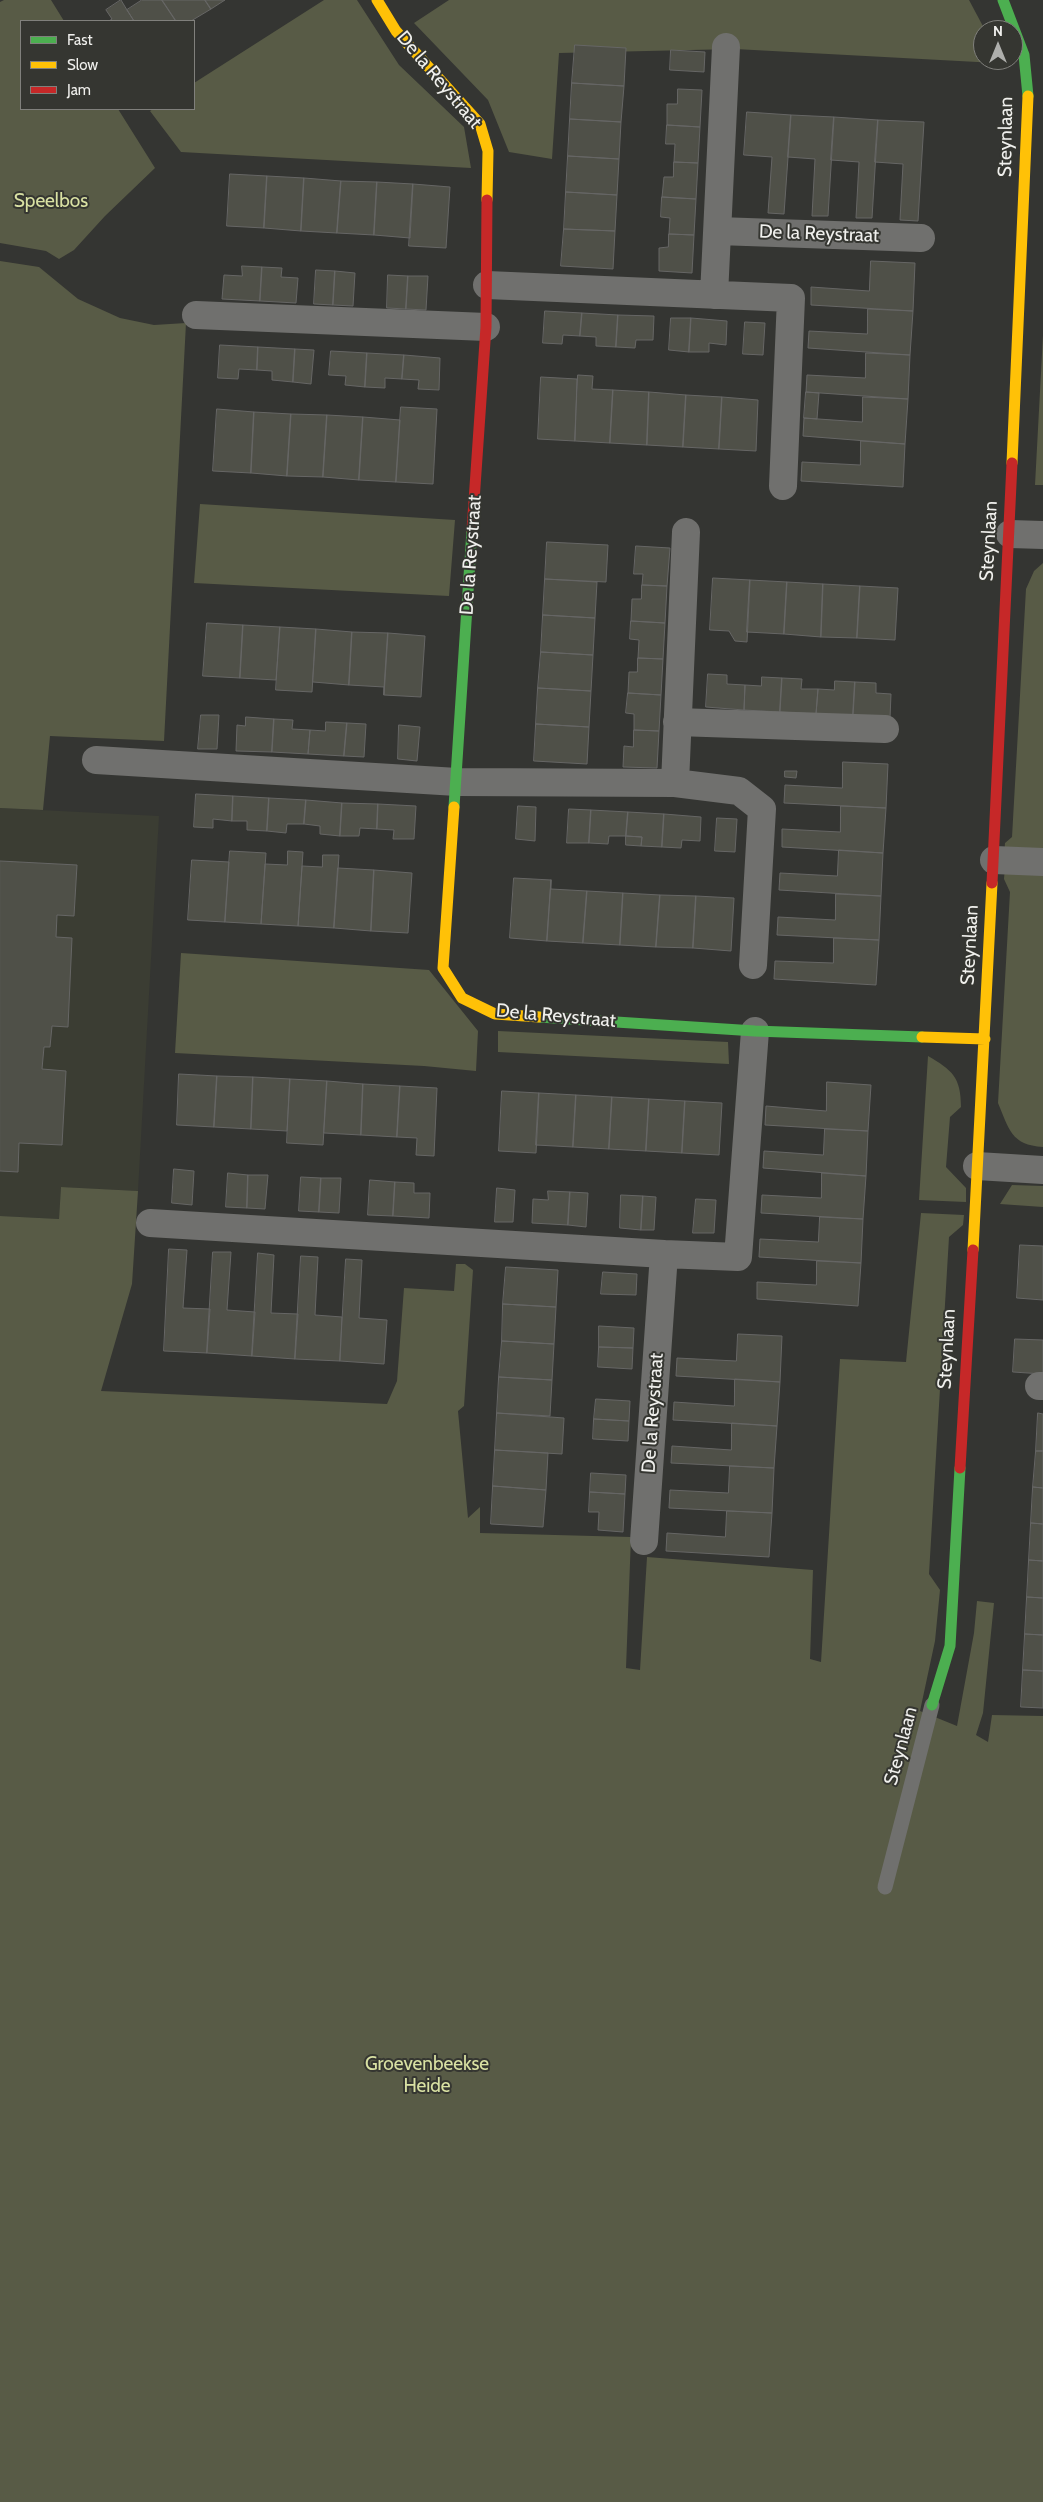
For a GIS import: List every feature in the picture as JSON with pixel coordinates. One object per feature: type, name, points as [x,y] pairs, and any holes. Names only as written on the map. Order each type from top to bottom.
[{"type":"street","name":"De la Reystraat","points":[[377,0],[396,31],[480,124],[488,150],[486,327],[457,782],[443,968],[462,998],[495,1014],[755,1030],[985,1039]]},
{"type":"street","name":"Steynlaan","points":[[932,1705],[950,1646],[985,1039],[1029,104],[1024,55],[1003,0]]},
{"type":"street","points":[[714,295],[726,46]]},
{"type":"street","name":"De la Reystraat","points":[[718,231],[921,238]]},
{"type":"street","points":[[487,284],[791,298],[783,486]]},
{"type":"street","points":[[196,315],[486,327]]},
{"type":"street","points":[[675,783],[686,532]]},
{"type":"street","points":[[1010,534],[1043,535]]},
{"type":"street","points":[[678,722],[885,729]]},
{"type":"street","points":[[96,760],[457,782],[675,783],[739,791],[762,809],[753,965]]},
{"type":"street","points":[[994,860],[1043,862]]},
{"type":"street","points":[[150,1223],[738,1257],[755,1030]]},
{"type":"street","points":[[977,1166],[1043,1170]]},
{"type":"street","name":"De la Reystraat","points":[[644,1541],[664,1254]]},
{"type":"lane","name":"Steynlaan","points":[[885,1887],[932,1705]]},
{"type":"shaded area","points":[[0,808],[159,816],[138,1191],[61,1187],[59,1219],[0,1216]]},
{"type":"green space","name":"Speelbos","points":[[4,0],[51,0],[63,20],[20,20],[20,110],[119,110],[155,168],[105,216],[74,250],[59,259],[46,251],[0,243],[0,2]]},
{"type":"green space","points":[[324,0],[357,0],[399,65],[464,127],[471,168],[181,152],[150,111],[195,110],[195,82]]},
{"type":"green space","points":[[449,0],[969,0],[980,20],[973,20],[973,62],[735,49],[559,53],[552,159],[509,152],[488,100],[414,23]]},
{"type":"green space","points":[[0,261],[39,267],[78,299],[120,318],[154,325],[186,323],[164,741],[50,736],[43,810],[0,808]]},
{"type":"green space","points":[[1043,335],[1043,485],[1035,485]]},
{"type":"green space","points":[[200,504],[455,520],[449,596],[194,583]]},
{"type":"green space","points":[[1043,563],[1043,859],[1004,856],[1005,843],[1012,837],[1026,589],[1034,571]]},
{"type":"green space","points":[[1005,866],[1043,869],[1043,1147],[1032,1146],[1018,1139],[1009,1128],[998,1103],[1010,892],[1004,879]]},
{"type":"green space","points":[[181,953],[429,970],[478,1031],[476,1071],[424,1066],[175,1053]]},
{"type":"green space","points":[[498,1031],[728,1042],[729,1064],[498,1052]]},
{"type":"green space","points":[[928,1056],[949,1070],[957,1081],[959,1088],[961,1107],[950,1117],[946,1167],[966,1188],[966,1202],[919,1200]]},
{"type":"green space","points":[[1012,1185],[1043,1186],[1043,1207],[1000,1204]]},
{"type":"green space","name":"Groevenbeekse Heide","points":[[61,1187],[138,1191],[132,1284],[101,1391],[387,1404],[397,1381],[404,1288],[454,1291],[456,1264],[465,1264],[473,1270],[464,1406],[458,1411],[468,1518],[480,1507],[480,1533],[631,1537],[626,1668],[640,1670],[647,1557],[813,1570],[810,1659],[821,1662],[840,1359],[906,1362],[921,1213],[964,1215],[963,1225],[949,1237],[929,1574],[940,1590],[935,1641],[920,1711],[957,1726],[974,1633],[977,1601],[994,1603],[983,1713],[976,1735],[988,1742],[992,1715],[1043,1716],[1043,2502],[0,2502],[0,1216],[59,1219]]},
{"type":"building","points":[[121,0],[133,20],[110,20],[112,19],[106,10]]},
{"type":"building","points":[[142,0],[162,0],[175,20],[133,20],[127,10]]},
{"type":"building","points":[[162,0],[205,0],[211,9],[193,20],[175,20]]},
{"type":"building","points":[[205,0],[225,0],[211,9]]},
{"type":"building","points":[[575,45],[626,48],[624,86],[572,83]]},
{"type":"building","points":[[671,50],[705,52],[704,72],[670,70]]},
{"type":"building","points":[[572,83],[624,86],[621,122],[570,119]]},
{"type":"building","points":[[678,89],[702,90],[700,127],[667,125],[667,104],[677,104]]},
{"type":"building","points":[[747,112],[791,115],[784,214],[768,213],[772,157],[744,155]]},
{"type":"building","points":[[791,115],[834,117],[828,216],[812,216],[815,159],[788,157]]},
{"type":"building","points":[[834,117],[878,120],[872,218],[856,218],[859,162],[831,160]]},
{"type":"building","points":[[570,119],[621,122],[619,159],[568,156]]},
{"type":"building","points":[[878,120],[924,122],[918,221],[900,220],[903,164],[875,162]]},
{"type":"building","points":[[667,125],[700,127],[698,163],[674,162],[675,144],[666,144]]},
{"type":"building","points":[[568,156],[619,159],[617,195],[566,192]]},
{"type":"building","points":[[674,162],[698,163],[696,199],[662,197],[664,177],[673,177]]},
{"type":"building","points":[[230,174],[267,176],[264,228],[227,226]]},
{"type":"building","points":[[267,176],[304,178],[301,231],[264,228]]},
{"type":"building","points":[[304,178],[341,181],[337,233],[301,231]]},
{"type":"building","points":[[341,181],[377,182],[374,235],[337,233]]},
{"type":"building","points":[[377,182],[413,184],[410,238],[374,235]]},
{"type":"building","points":[[413,184],[450,187],[446,248],[409,246]]},
{"type":"building","points":[[566,192],[617,195],[615,231],[564,229]]},
{"type":"building","points":[[662,197],[696,199],[694,235],[669,234],[670,218],[661,217]]},
{"type":"building","points":[[564,229],[615,231],[613,269],[561,266]]},
{"type":"building","points":[[669,234],[694,235],[692,273],[659,271],[659,248],[668,247]]},
{"type":"building","points":[[871,261],[915,263],[913,311],[811,305],[811,287],[869,291]]},
{"type":"building","points":[[242,266],[262,267],[260,301],[222,299],[224,275],[242,276]]},
{"type":"building","points":[[262,267],[282,268],[281,277],[298,278],[296,303],[260,301]]},
{"type":"building","points":[[316,270],[335,271],[333,305],[314,304]]},
{"type":"building","points":[[335,271],[355,273],[353,306],[333,305]]},
{"type":"building","points":[[388,275],[408,276],[406,309],[387,308]]},
{"type":"building","points":[[408,276],[428,276],[426,310],[406,309]]},
{"type":"building","points":[[868,309],[913,311],[910,355],[808,348],[809,331],[867,334]]},
{"type":"building","points":[[545,311],[582,313],[580,336],[563,335],[562,344],[543,343]]},
{"type":"building","points":[[582,313],[618,315],[616,347],[596,346],[596,337],[580,336]]},
{"type":"building","points":[[618,315],[654,316],[653,340],[636,340],[635,348],[616,347]]},
{"type":"building","points":[[671,318],[691,318],[689,352],[669,350]]},
{"type":"building","points":[[691,318],[727,321],[726,345],[709,343],[709,352],[689,352]]},
{"type":"building","points":[[745,322],[765,323],[763,355],[743,354]]},
{"type":"building","points":[[220,345],[258,347],[257,370],[239,369],[238,379],[218,378]]},
{"type":"building","points":[[258,347],[295,349],[293,382],[272,380],[272,371],[257,370]]},
{"type":"building","points":[[295,349],[314,350],[311,384],[293,382]]},
{"type":"building","points":[[331,351],[367,353],[365,387],[345,385],[346,376],[329,375]]},
{"type":"building","points":[[367,353],[404,355],[402,379],[385,378],[385,388],[365,387]]},
{"type":"building","points":[[866,353],[910,355],[908,399],[806,392],[807,375],[865,378]]},
{"type":"building","points":[[404,355],[440,358],[439,390],[418,389],[419,380],[402,379]]},
{"type":"building","points":[[578,375],[593,376],[592,389],[613,390],[610,443],[575,441]]},
{"type":"building","points":[[541,377],[577,379],[575,441],[538,439]]},
{"type":"building","points":[[613,390],[649,392],[647,445],[610,443]]},
{"type":"building","points":[[649,392],[686,395],[683,447],[647,445]]},
{"type":"building","points":[[806,392],[819,393],[817,419],[804,418]]},
{"type":"building","points":[[686,395],[722,397],[719,449],[683,447]]},
{"type":"building","points":[[722,397],[758,400],[756,451],[719,449]]},
{"type":"building","points":[[863,397],[908,399],[905,444],[803,436],[804,418],[862,422]]},
{"type":"building","points":[[401,407],[437,409],[433,484],[396,482]]},
{"type":"building","points":[[217,409],[254,412],[251,473],[213,471]]},
{"type":"building","points":[[254,412],[291,414],[287,476],[251,473]]},
{"type":"building","points":[[291,414],[327,415],[323,477],[287,476]]},
{"type":"building","points":[[327,415],[363,417],[359,480],[323,477]]},
{"type":"building","points":[[363,417],[400,420],[396,482],[359,480]]},
{"type":"building","points":[[861,441],[905,444],[903,487],[801,481],[802,462],[860,465]]},
{"type":"building","points":[[547,542],[608,545],[606,582],[545,579]]},
{"type":"building","points":[[636,546],[670,548],[667,586],[642,585],[643,574],[634,574]]},
{"type":"building","points":[[713,578],[750,580],[747,642],[735,641],[729,631],[710,630]]},
{"type":"building","points":[[545,579],[597,582],[595,618],[543,615]]},
{"type":"building","points":[[750,580],[787,582],[784,634],[747,632]]},
{"type":"building","points":[[787,582],[823,584],[821,637],[784,634]]},
{"type":"building","points":[[823,584],[860,586],[857,638],[821,637]]},
{"type":"building","points":[[642,585],[667,586],[665,623],[631,621],[632,599],[641,599]]},
{"type":"building","points":[[860,586],[898,588],[895,640],[857,638]]},
{"type":"building","points":[[543,615],[595,618],[593,655],[541,652]]},
{"type":"building","points":[[631,621],[665,623],[663,659],[638,658],[639,640],[630,639]]},
{"type":"building","points":[[207,623],[243,625],[240,678],[203,676]]},
{"type":"building","points":[[243,625],[280,627],[276,680],[240,678]]},
{"type":"building","points":[[280,627],[316,629],[312,692],[276,690]]},
{"type":"building","points":[[316,629],[352,632],[349,685],[313,682]]},
{"type":"building","points":[[352,632],[388,633],[384,695],[384,687],[349,685]]},
{"type":"building","points":[[388,633],[425,636],[421,697],[384,695]]},
{"type":"building","points":[[541,652],[593,655],[591,691],[538,688]]},
{"type":"building","points":[[638,658],[663,659],[661,695],[628,693],[629,672],[637,672]]},
{"type":"building","points":[[708,674],[727,675],[727,684],[745,685],[744,710],[706,707]]},
{"type":"building","points":[[762,677],[782,678],[780,712],[744,710],[745,685],[761,686]]},
{"type":"building","points":[[782,678],[802,679],[801,689],[818,689],[816,714],[780,712]]},
{"type":"building","points":[[835,681],[855,682],[853,716],[816,714],[818,689],[834,690]]},
{"type":"building","points":[[855,682],[876,683],[876,693],[891,694],[890,718],[853,716]]},
{"type":"building","points":[[538,688],[591,691],[589,727],[536,724]]},
{"type":"building","points":[[628,693],[661,695],[659,731],[634,730],[634,714],[626,713]]},
{"type":"building","points":[[201,715],[219,715],[217,749],[198,749]]},
{"type":"building","points":[[246,717],[274,719],[272,752],[236,751],[237,725],[245,726]]},
{"type":"building","points":[[274,719],[293,720],[292,729],[310,730],[308,754],[272,752]]},
{"type":"building","points":[[326,722],[347,723],[344,756],[308,754],[310,730],[325,731]]},
{"type":"building","points":[[347,723],[366,724],[364,757],[344,756]]},
{"type":"building","points":[[536,724],[589,727],[587,764],[534,761]]},
{"type":"building","points":[[399,725],[420,727],[417,761],[398,759]]},
{"type":"building","points":[[634,730],[659,731],[657,768],[623,767],[624,746],[633,747]]},
{"type":"building","points":[[843,762],[888,764],[886,808],[784,803],[785,785],[842,788]]},
{"type":"building","points":[[785,771],[797,771],[796,778],[785,777]]},
{"type":"building","points":[[196,794],[233,796],[232,821],[213,819],[213,828],[194,827]]},
{"type":"building","points":[[233,796],[269,798],[267,831],[247,830],[247,821],[232,821]]},
{"type":"building","points":[[269,798],[306,800],[304,824],[287,824],[286,833],[267,831]]},
{"type":"building","points":[[306,800],[342,803],[340,836],[320,834],[320,826],[304,824]]},
{"type":"building","points":[[342,803],[378,804],[377,829],[360,828],[359,836],[340,836]]},
{"type":"building","points":[[378,804],[416,806],[414,839],[393,839],[394,830],[377,829]]},
{"type":"building","points":[[518,806],[536,807],[535,841],[516,839]]},
{"type":"building","points":[[841,806],[886,808],[883,853],[782,847],[782,829],[840,832]]},
{"type":"building","points":[[569,809],[591,810],[589,843],[567,843]]},
{"type":"building","points":[[591,810],[628,812],[626,836],[609,836],[608,844],[589,843]]},
{"type":"building","points":[[628,812],[664,814],[662,847],[641,846],[642,837],[626,836]]},
{"type":"building","points":[[664,814],[701,817],[700,841],[682,840],[681,848],[662,847]]},
{"type":"building","points":[[717,818],[737,819],[735,852],[715,851]]},
{"type":"building","points":[[626,836],[642,837],[641,846],[626,845]]},
{"type":"building","points":[[839,850],[883,853],[881,896],[779,890],[780,873],[837,876]]},
{"type":"building","points":[[230,851],[266,853],[261,924],[225,922]]},
{"type":"building","points":[[288,851],[303,852],[298,926],[261,924],[265,864],[287,865]]},
{"type":"building","points":[[323,855],[339,855],[334,928],[298,926],[302,866],[322,867]]},
{"type":"building","points":[[192,860],[229,862],[225,922],[188,920]]},
{"type":"building","points":[[0,861],[77,865],[74,916],[57,915],[56,937],[72,938],[68,1027],[52,1026],[50,1047],[44,1047],[42,1069],[66,1071],[62,1145],[19,1143],[18,1172],[0,1171]]},
{"type":"building","points":[[338,868],[374,870],[371,931],[334,928]]},
{"type":"building","points":[[374,870],[412,873],[408,933],[371,931]]},
{"type":"building","points":[[514,878],[551,880],[547,941],[510,938]]},
{"type":"building","points":[[551,880],[551,889],[587,891],[583,943],[547,941]]},
{"type":"building","points":[[587,891],[623,893],[620,945],[583,943]]},
{"type":"building","points":[[623,893],[660,895],[656,947],[620,945]]},
{"type":"building","points":[[836,894],[881,896],[879,940],[777,935],[778,917],[835,920]]},
{"type":"building","points":[[660,895],[696,896],[693,948],[656,947]]},
{"type":"building","points":[[696,896],[734,898],[731,951],[693,948]]},
{"type":"building","points":[[834,938],[879,940],[876,985],[774,979],[775,961],[833,963]]},
{"type":"building","points":[[179,1074],[217,1076],[214,1127],[177,1125]]},
{"type":"building","points":[[217,1076],[253,1077],[251,1129],[214,1127]]},
{"type":"building","points":[[253,1077],[290,1079],[287,1131],[251,1129]]},
{"type":"building","points":[[290,1079],[327,1081],[323,1145],[287,1143]]},
{"type":"building","points":[[327,1081],[363,1084],[361,1135],[324,1133]]},
{"type":"building","points":[[827,1082],[871,1085],[868,1131],[765,1125],[766,1106],[826,1111]]},
{"type":"building","points":[[363,1084],[400,1086],[397,1137],[361,1135]]},
{"type":"building","points":[[400,1086],[437,1088],[434,1156],[416,1155],[417,1138],[397,1137]]},
{"type":"building","points":[[502,1091],[539,1093],[536,1153],[499,1151]]},
{"type":"building","points":[[539,1093],[576,1095],[573,1147],[536,1145]]},
{"type":"building","points":[[576,1095],[612,1097],[609,1149],[573,1147]]},
{"type":"building","points":[[612,1097],[649,1099],[646,1151],[609,1149]]},
{"type":"building","points":[[649,1099],[685,1101],[682,1153],[646,1151]]},
{"type":"building","points":[[685,1101],[722,1103],[719,1155],[682,1153]]},
{"type":"building","points":[[825,1129],[868,1131],[866,1176],[763,1168],[764,1151],[823,1155]]},
{"type":"building","points":[[174,1169],[194,1171],[192,1205],[172,1203]]},
{"type":"building","points":[[228,1173],[248,1175],[247,1208],[226,1207]]},
{"type":"building","points":[[822,1173],[866,1176],[863,1219],[761,1213],[762,1195],[821,1198]]},
{"type":"building","points":[[248,1175],[268,1175],[265,1209],[247,1208]]},
{"type":"building","points":[[301,1177],[321,1178],[319,1212],[299,1211]]},
{"type":"building","points":[[321,1178],[341,1178],[339,1213],[319,1212]]},
{"type":"building","points":[[370,1180],[395,1182],[393,1216],[368,1215]]},
{"type":"building","points":[[395,1182],[414,1183],[414,1193],[430,1193],[429,1218],[393,1216]]},
{"type":"building","points":[[497,1188],[515,1190],[513,1222],[495,1222]]},
{"type":"building","points":[[548,1191],[570,1192],[568,1225],[532,1223],[533,1199],[548,1200]]},
{"type":"building","points":[[570,1192],[588,1193],[586,1227],[568,1225]]},
{"type":"building","points":[[621,1195],[643,1196],[641,1230],[620,1228]]},
{"type":"building","points":[[643,1196],[656,1197],[654,1230],[641,1230]]},
{"type":"building","points":[[696,1199],[716,1200],[714,1233],[693,1233]]},
{"type":"building","points":[[820,1217],[863,1219],[861,1263],[759,1257],[760,1239],[818,1242]]},
{"type":"building","points":[[1020,1245],[1043,1246],[1043,1300],[1017,1298]]},
{"type":"building","points":[[169,1249],[187,1250],[183,1308],[210,1309],[207,1353],[164,1351]]},
{"type":"building","points":[[213,1252],[231,1252],[227,1310],[255,1312],[252,1356],[207,1353]]},
{"type":"building","points":[[258,1253],[274,1255],[271,1313],[298,1314],[295,1359],[252,1356]]},
{"type":"building","points":[[301,1256],[318,1257],[315,1315],[342,1317],[340,1361],[295,1359]]},
{"type":"building","points":[[346,1259],[362,1260],[359,1318],[387,1320],[384,1364],[340,1361]]},
{"type":"building","points":[[817,1261],[861,1263],[858,1306],[757,1299],[757,1282],[816,1285]]},
{"type":"building","points":[[506,1267],[558,1270],[556,1307],[503,1304]]},
{"type":"building","points":[[603,1272],[637,1274],[636,1295],[601,1294]]},
{"type":"building","points":[[503,1304],[556,1307],[554,1344],[502,1341]]},
{"type":"building","points":[[599,1326],[634,1328],[633,1348],[599,1347]]},
{"type":"building","points":[[738,1334],[782,1336],[780,1382],[676,1376],[677,1358],[736,1361]]},
{"type":"building","points":[[1015,1339],[1043,1340],[1043,1374],[1013,1372]]},
{"type":"building","points":[[502,1341],[554,1344],[552,1380],[499,1377]]},
{"type":"building","points":[[599,1347],[633,1348],[632,1369],[598,1367]]},
{"type":"building","points":[[499,1377],[552,1380],[550,1416],[497,1413]]},
{"type":"building","points":[[735,1379],[780,1382],[777,1426],[673,1420],[674,1402],[734,1406]]},
{"type":"building","points":[[596,1399],[630,1401],[629,1421],[594,1419]]},
{"type":"building","points":[[497,1413],[564,1418],[562,1454],[495,1450]]},
{"type":"building","points":[[1038,1413],[1043,1414],[1043,1451],[1036,1451]]},
{"type":"building","points":[[594,1419],[629,1421],[628,1441],[593,1439]]},
{"type":"building","points":[[732,1423],[777,1426],[774,1468],[671,1463],[672,1446],[731,1450]]},
{"type":"building","points":[[495,1450],[548,1453],[546,1490],[493,1486]]},
{"type":"building","points":[[1036,1451],[1043,1451],[1043,1488],[1033,1487]]},
{"type":"building","points":[[730,1466],[774,1468],[772,1513],[669,1508],[670,1490],[728,1493]]},
{"type":"building","points":[[591,1473],[626,1475],[625,1494],[590,1492]]},
{"type":"building","points":[[493,1486],[546,1490],[543,1527],[491,1524]]},
{"type":"building","points":[[1033,1487],[1043,1488],[1043,1524],[1031,1523]]},
{"type":"building","points":[[590,1492],[625,1494],[623,1532],[598,1530],[599,1512],[589,1512]]},
{"type":"building","points":[[727,1511],[772,1513],[769,1557],[666,1551],[667,1533],[725,1537]]},
{"type":"building","points":[[1031,1523],[1043,1524],[1043,1561],[1029,1560]]},
{"type":"building","points":[[1029,1560],[1043,1561],[1043,1598],[1027,1597]]},
{"type":"building","points":[[1027,1597],[1043,1598],[1043,1635],[1025,1634]]},
{"type":"building","points":[[1025,1634],[1043,1635],[1043,1671],[1023,1670]]},
{"type":"building","points":[[1023,1670],[1043,1671],[1043,1708],[1021,1707]]},
{"type":"traffic: fast","points":[[1003,0],[1024,55],[1028,96]]},
{"type":"traffic: fast","points":[[454,807],[472,530]]},
{"type":"traffic: fast","points":[[539,1017],[755,1031],[922,1037]]},
{"type":"traffic: fast","points":[[932,1705],[950,1646],[960,1468]]},
{"type":"traffic: slow","points":[[377,0],[396,31],[480,124],[488,151],[487,200]]},
{"type":"traffic: slow","points":[[1012,463],[1028,96]]},
{"type":"traffic: slow","points":[[454,807],[443,968],[462,998],[495,1014],[539,1017]]},
{"type":"traffic: slow","points":[[973,1250],[992,883]]},
{"type":"traffic: slow","points":[[922,1037],[985,1039]]},
{"type":"traffic: jam","points":[[472,530],[486,327],[487,200]]},
{"type":"traffic: jam","points":[[992,883],[1012,463]]},
{"type":"traffic: jam","points":[[960,1468],[973,1250]]}]
